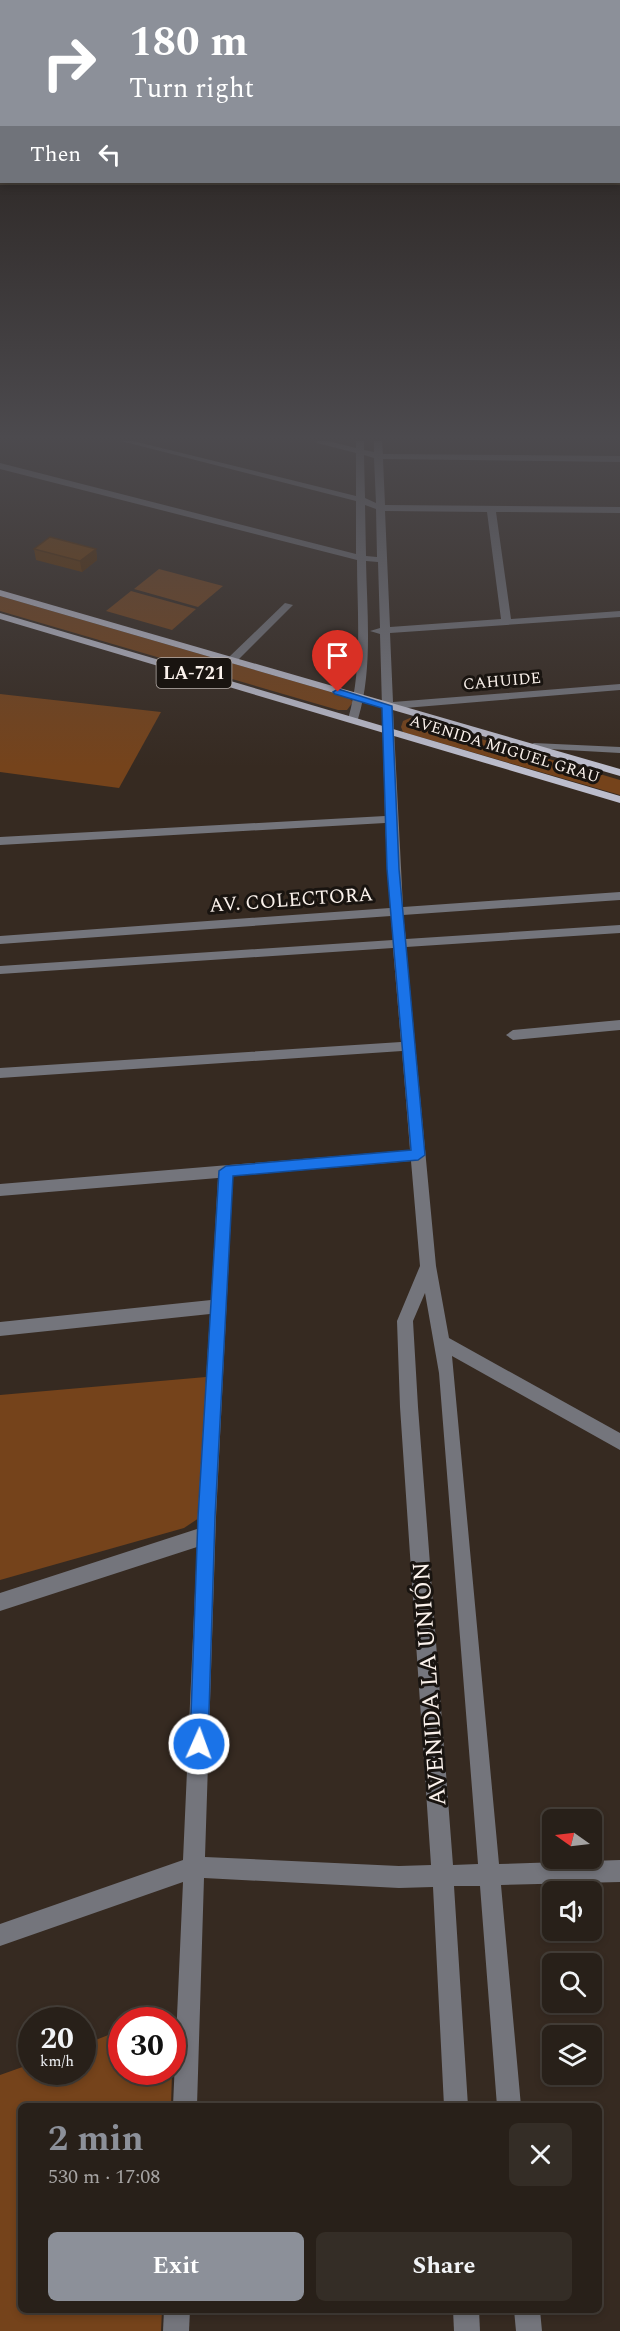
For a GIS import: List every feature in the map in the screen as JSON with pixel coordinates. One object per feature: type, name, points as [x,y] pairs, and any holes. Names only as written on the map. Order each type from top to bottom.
[{"type":"main road","name":"AVENIDA MIGUEL GRAU","points":[[0,593],[359,699],[534,746],[620,773]]},
{"type":"main road","name":"AVENIDA MIGUEL GRAU","points":[[0,616],[620,800]]},
{"type":"street","points":[[329,550],[361,558],[382,560]]},
{"type":"street","points":[[353,719],[359,699],[362,633],[361,550]]},
{"type":"street","name":"AVENIDA LA UNIÓN","points":[[382,550],[391,819],[399,944],[428,1266],[448,1385],[509,2103]]},
{"type":"street","points":[[496,550],[506,622]]},
{"type":"street","points":[[231,661],[288,605]]},
{"type":"street","points":[[362,633],[620,614]]},
{"type":"street","name":"CAHUIDE","points":[[387,706],[620,687]]},
{"type":"street","points":[[534,746],[620,750]]},
{"type":"street","points":[[0,841],[391,819]]},
{"type":"street","name":"AV. COLECTORA","points":[[0,940],[620,896]]},
{"type":"street","points":[[0,970],[620,929]]},
{"type":"street","points":[[513,1035],[620,1025]]},
{"type":"street","points":[[0,1073],[408,1046]]},
{"type":"street","points":[[0,1190],[418,1155]]},
{"type":"street","points":[[185,2103],[206,1535],[226,1171]]},
{"type":"street","name":"AVENIDA LA UNIÓN","points":[[428,1266],[405,1321],[409,1419],[443,1877],[456,2103]]},
{"type":"street","points":[[0,1329],[218,1306]]},
{"type":"street","points":[[442,1342],[620,1442]]},
{"type":"street","points":[[0,1602],[206,1535]]},
{"type":"street","points":[[0,1935],[195,1868],[443,1877],[620,1871]]},
{"type":"street","points":[[176,2331],[177,2313]]},
{"type":"street","points":[[466,2313],[467,2331]]},
{"type":"street","points":[[527,2313],[528,2331]]},
{"type":"shaded area","points":[[159,569],[223,586],[198,607],[134,589]]},
{"type":"shaded area","points":[[131,591],[196,609],[172,630],[106,611]]},
{"type":"shaded area","points":[[0,596],[348,697],[353,702],[347,710],[338,710],[0,611]]},
{"type":"shaded area","points":[[0,694],[161,712],[119,788],[0,772]]},
{"type":"shaded area","points":[[410,718],[620,780],[620,795],[403,732],[401,727],[403,721]]},
{"type":"shaded area","points":[[206,1377],[199,1518],[184,1528],[0,1580],[0,1395]]},
{"type":"shaded area","points":[[108,2035],[108,2085],[172,2085],[171,2103],[18,2103],[18,2313],[162,2313],[161,2331],[0,2331],[0,2075],[18,2069],[18,2085],[96,2085],[96,2040]]},
{"type":"building","points":[[37,550],[95,550],[80,561]]},
{"type":"route","points":[[199,1744],[207,1517],[226,1171],[418,1155],[393,869],[387,706],[338,692]]}]
